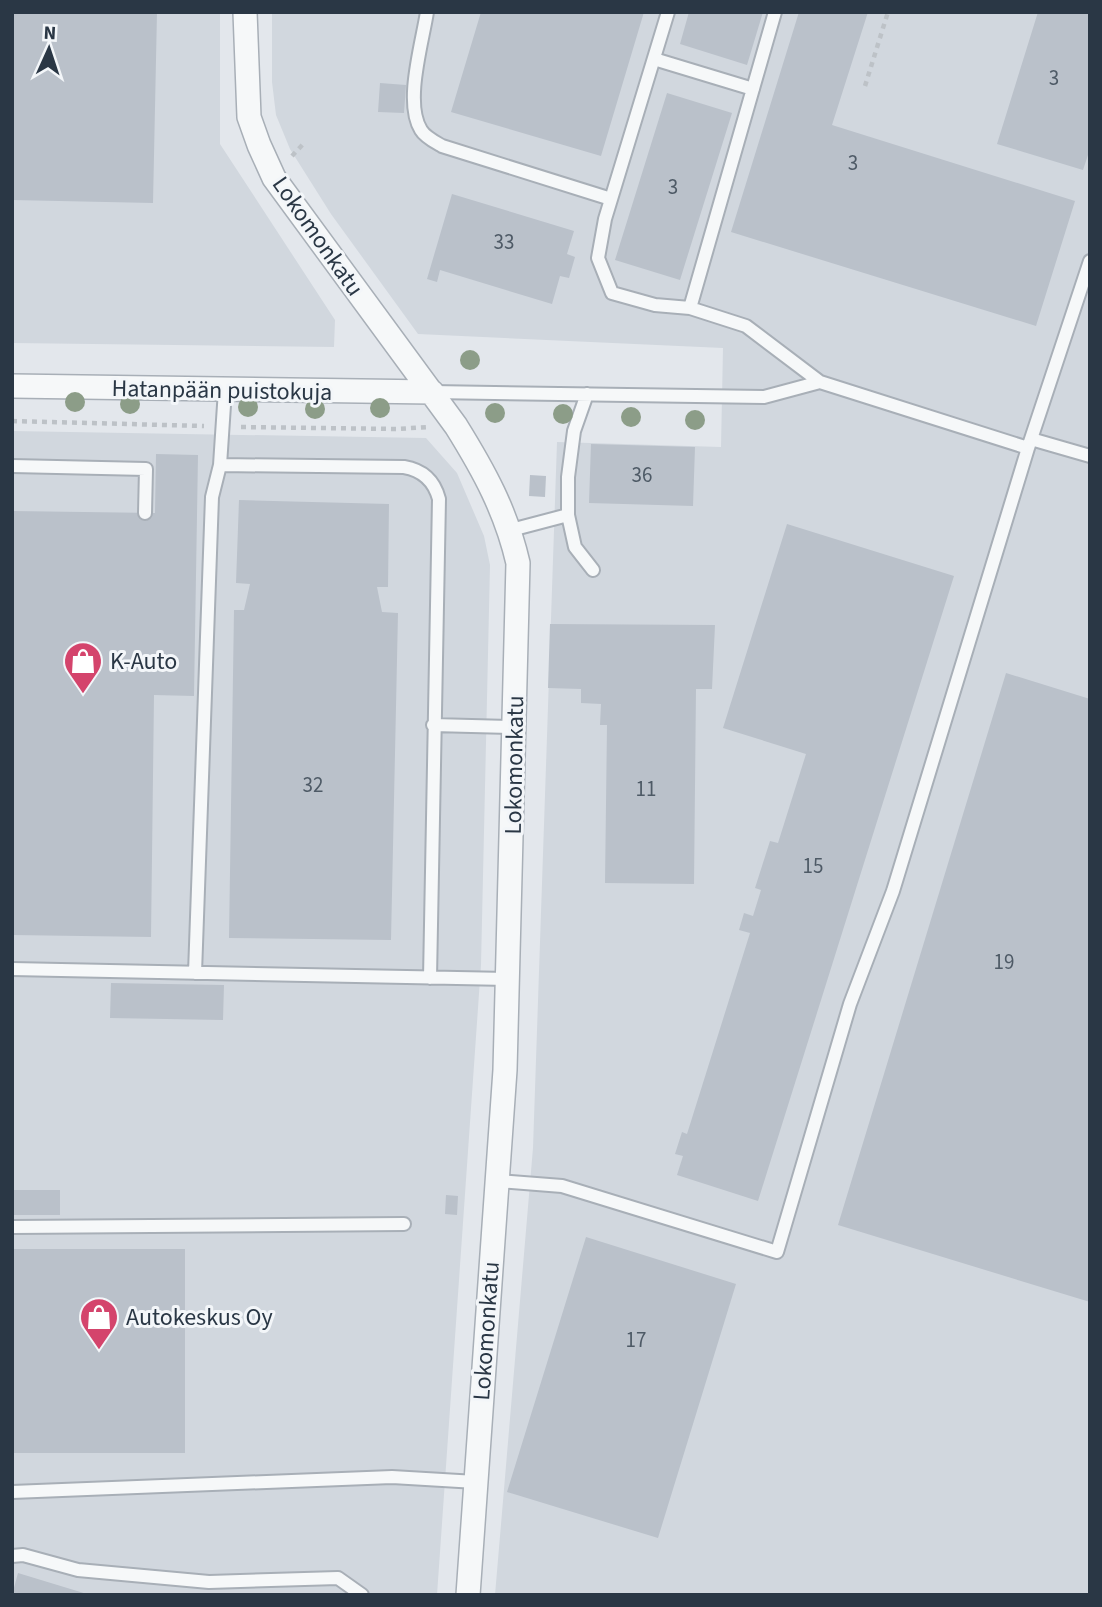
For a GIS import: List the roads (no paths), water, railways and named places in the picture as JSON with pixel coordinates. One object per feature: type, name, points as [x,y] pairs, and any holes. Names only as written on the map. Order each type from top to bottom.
[{"type":"street","name":"Lokomonkatu","points":[[245,12],[249,117],[274,178],[432,392],[482,467],[510,530],[518,563],[505,1070],[468,1595]]},
{"type":"street","name":"Hatanpään puistokuja","points":[[12,386],[432,392]]},
{"type":"lane","points":[[427,12],[415,82],[413,113],[422,133],[442,146],[611,199]]},
{"type":"lane","points":[[668,12],[611,199],[598,258],[612,293],[655,305],[690,308],[746,326],[820,382],[1030,443],[1090,456]]},
{"type":"lane","points":[[690,308],[775,12]]},
{"type":"lane","points":[[654,59],[753,89]]},
{"type":"lane","points":[[497,1181],[562,1186],[777,1252],[850,1004],[893,891],[1030,443],[1090,261]]},
{"type":"lane","points":[[432,392],[764,397],[820,382]]},
{"type":"lane","points":[[195,973],[212,497],[220,464],[225,390]]},
{"type":"lane","points":[[587,394],[575,431],[568,477],[568,515],[575,547],[593,570]]},
{"type":"lane","points":[[220,464],[404,467],[415,469],[431,482],[439,499],[430,978]]},
{"type":"lane","points":[[12,466],[146,469],[145,513]]},
{"type":"lane","points":[[510,530],[568,515]]},
{"type":"lane","points":[[433,725],[515,727]]},
{"type":"lane","points":[[12,969],[508,979]]},
{"type":"lane","points":[[12,1227],[404,1224]]},
{"type":"lane","points":[[12,1492],[392,1477],[476,1482]]},
{"type":"lane","points":[[12,1556],[23,1555],[78,1570],[209,1581],[338,1578],[362,1595]]},
{"type":"place","name":"K-Auto","points":[[83,695]]},
{"type":"place","name":"Autokeskus Oy","points":[[99,1351]]}]
